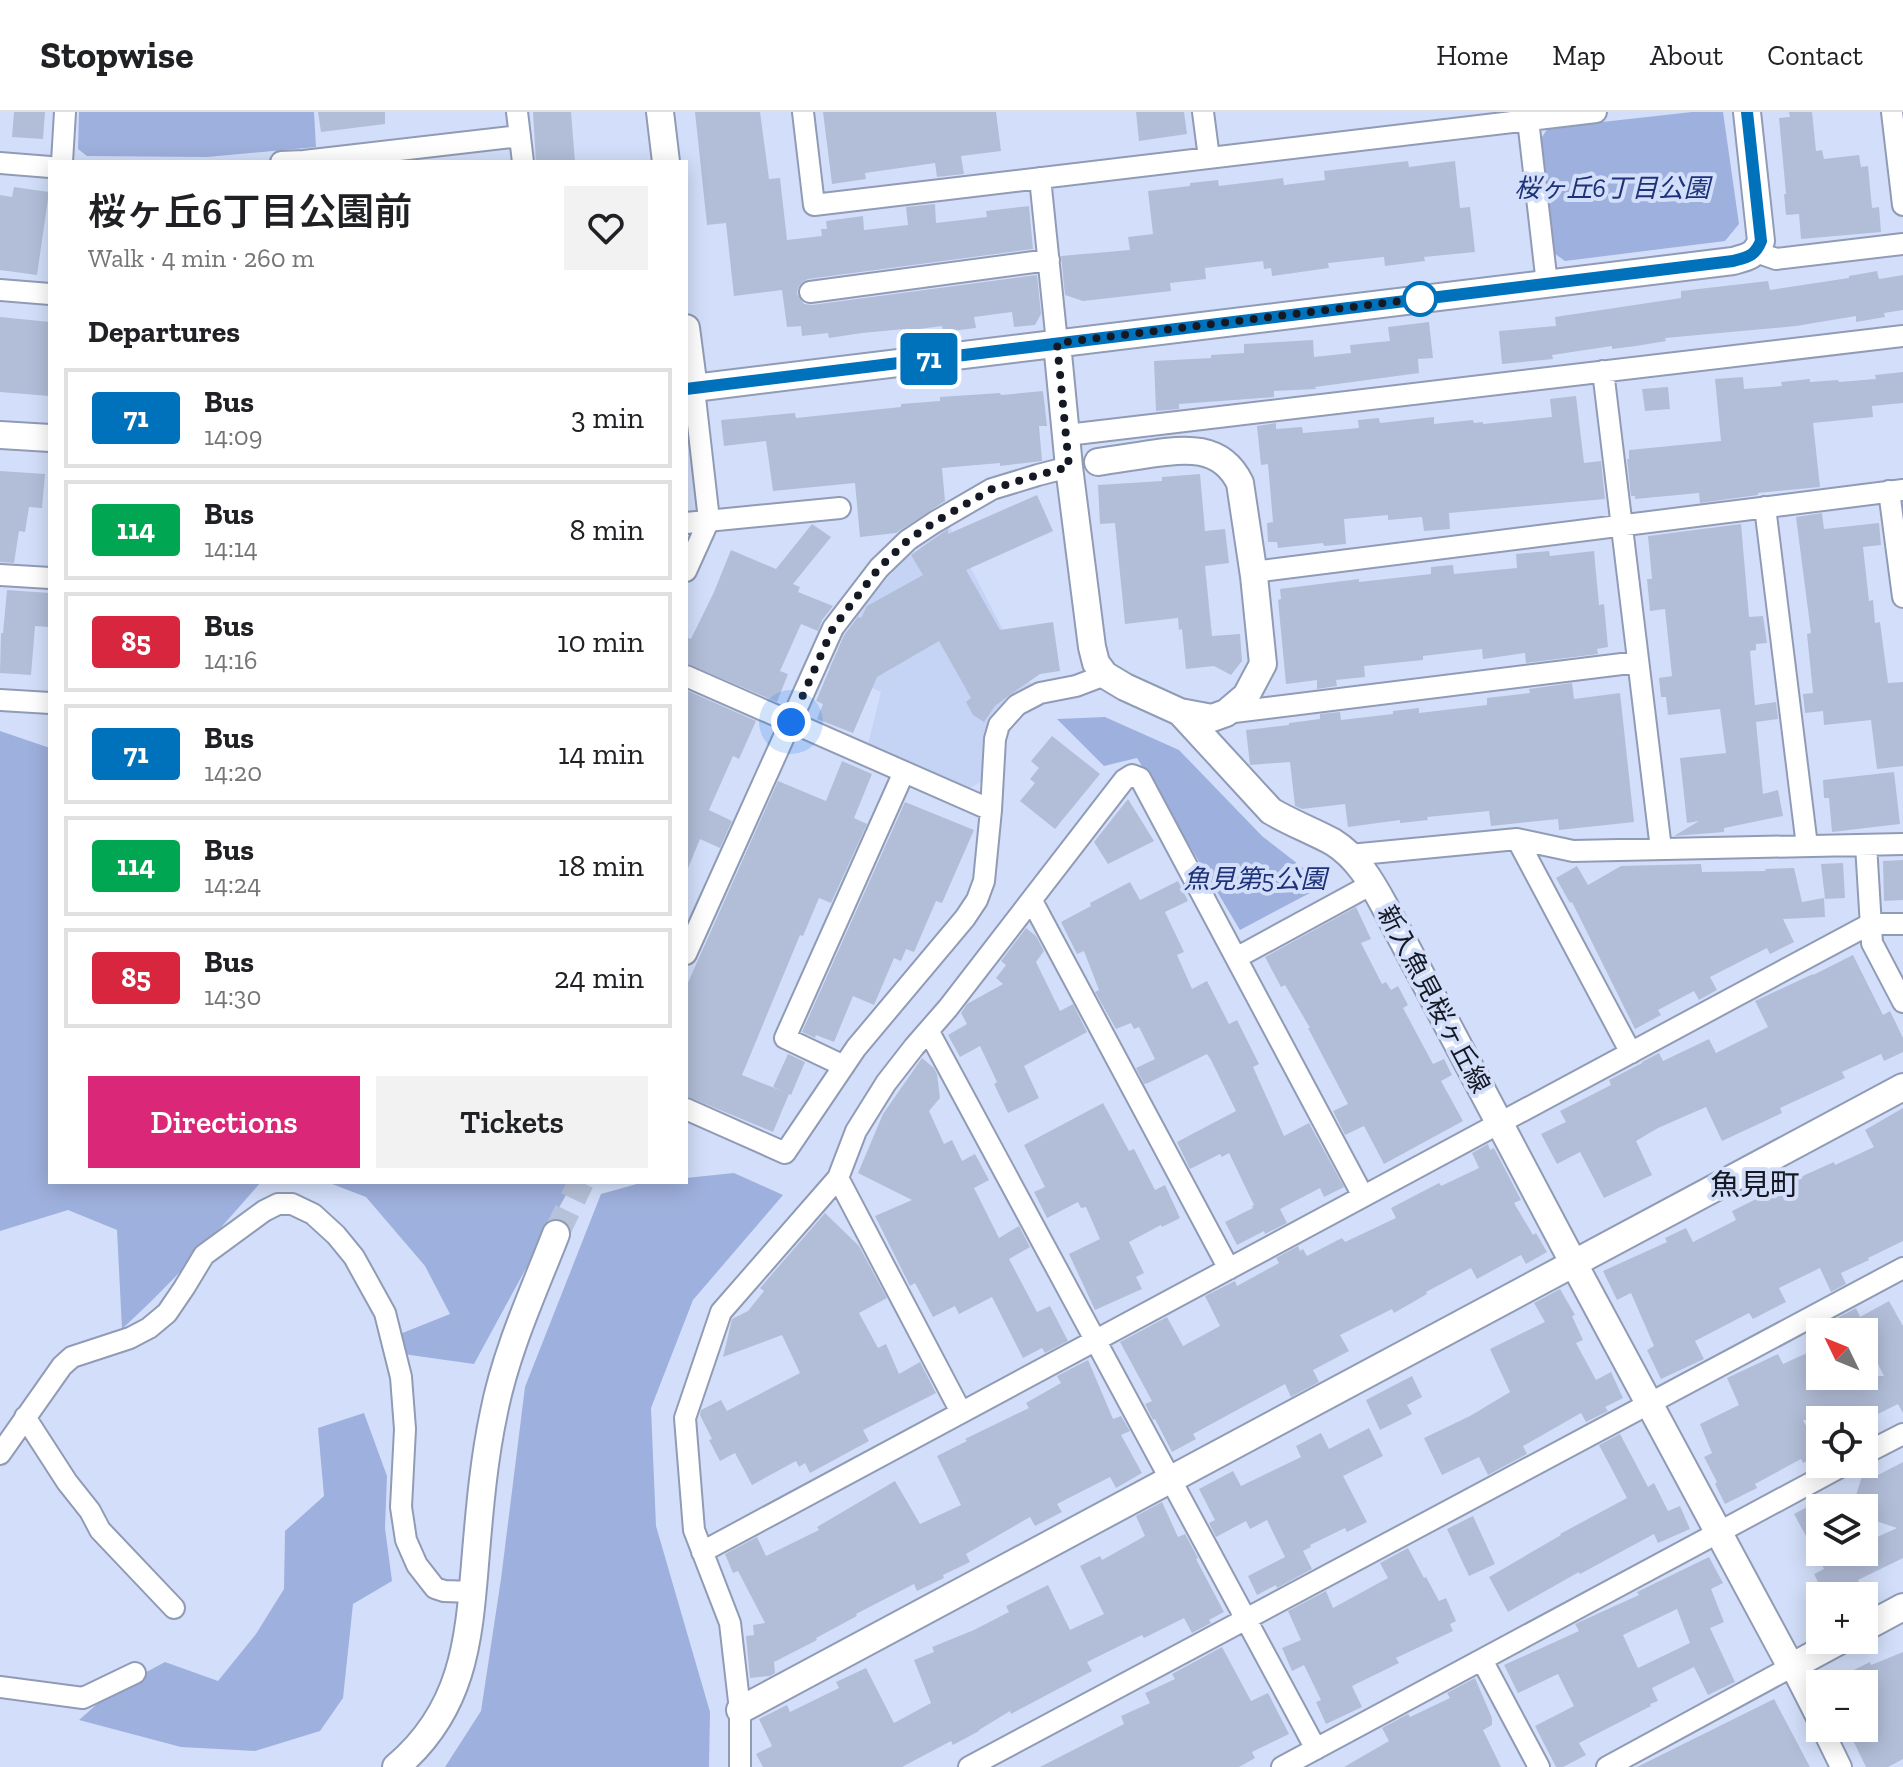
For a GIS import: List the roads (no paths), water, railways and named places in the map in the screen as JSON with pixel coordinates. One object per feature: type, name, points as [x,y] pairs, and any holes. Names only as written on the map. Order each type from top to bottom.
[{"type":"street","points":[[62,160],[65,112]]},
{"type":"street","points":[[517,112],[523,160]]},
{"type":"street","points":[[660,112],[666,160]]},
{"type":"street","points":[[803,112],[814,205],[1596,112]]},
{"type":"street","points":[[1203,112],[1209,158]]},
{"type":"street","points":[[690,389],[1746,258],[1756,252],[1761,241],[1747,112]]},
{"type":"street","points":[[1892,112],[1903,205]]},
{"type":"street","points":[[1528,120],[1547,284]]},
{"type":"street","points":[[313,160],[520,136]]},
{"type":"street","points":[[0,163],[48,167]]},
{"type":"street","points":[[688,1110],[785,1153],[856,1048],[977,900],[984,881],[995,739],[999,725],[1017,705],[1040,693],[1076,686],[1105,675],[1093,656],[1069,467],[1040,178]]},
{"type":"street","points":[[1756,252],[1776,259],[1903,244]]},
{"type":"street","points":[[810,292],[1049,260]]},
{"type":"street","points":[[0,290],[48,294]]},
{"type":"street","points":[[1067,435],[1903,336]]},
{"type":"street","points":[[688,358],[709,520],[688,567]]},
{"type":"street","points":[[1603,371],[1661,849]]},
{"type":"street","points":[[0,435],[48,438]]},
{"type":"street","points":[[1098,462],[1182,450],[1199,451],[1216,457],[1234,472],[1240,483],[1263,664],[1246,696],[1226,713]]},
{"type":"street","points":[[688,950],[833,628],[879,568],[908,540],[992,489],[1069,467]]},
{"type":"street","points":[[1253,572],[1896,490],[1903,597]]},
{"type":"street","points":[[1765,507],[1807,846]]},
{"type":"street","points":[[688,523],[840,508]]},
{"type":"street","points":[[0,575],[48,578]]},
{"type":"street","points":[[1180,712],[1212,718],[1226,713],[1638,662]]},
{"type":"street","name":"新入魚見桜ヶ丘線","points":[[1105,675],[1180,712],[1271,811],[1333,842],[1363,869],[1791,1667]]},
{"type":"street","points":[[688,677],[991,810]]},
{"type":"street","points":[[0,700],[48,703]]},
{"type":"street","points":[[844,1066],[785,1038],[904,772]]},
{"type":"street","points":[[740,1767],[740,1710],[730,1623],[694,1530],[685,1418],[721,1312],[838,1178],[856,1131],[886,1083],[1124,780],[1132,775],[1140,778],[1363,1196]]},
{"type":"street","points":[[1517,839],[1631,1053]]},
{"type":"street","points":[[1350,855],[1517,839],[1573,851],[1903,844]]},
{"type":"street","points":[[1866,845],[1872,943],[1903,1002]]},
{"type":"street","points":[[1236,958],[1372,884]]},
{"type":"street","points":[[1032,901],[1229,1269]]},
{"type":"street","points":[[702,1552],[1870,924],[1903,924]]},
{"type":"street","points":[[929,1032],[1316,1749]]},
{"type":"street","points":[[740,1710],[1903,1087]]},
{"type":"street","points":[[838,1178],[961,1412]]},
{"type":"street","points":[[0,1454],[62,1366],[72,1357],[130,1338],[149,1328],[167,1313],[204,1255],[264,1211],[278,1204],[292,1204],[313,1214],[336,1235],[354,1257],[385,1313],[401,1377],[404,1472],[401,1507],[406,1540],[417,1565],[435,1588],[473,1592]]},
{"type":"street","points":[[396,1767],[425,1736],[449,1700],[464,1658],[470,1627],[483,1477],[494,1412],[510,1351],[556,1234]]},
{"type":"street","points":[[969,1767],[1903,1268]]},
{"type":"street","points":[[25,1417],[100,1530],[174,1608]]},
{"type":"street","points":[[1878,1447],[1903,1434]]},
{"type":"street","points":[[1282,1767],[1820,1478]]},
{"type":"street","points":[[1878,1620],[1903,1607]]},
{"type":"street","points":[[1607,1767],[1815,1654]]},
{"type":"street","points":[[1482,1660],[1539,1767]]},
{"type":"street","points":[[1791,1667],[1806,1696]]},
{"type":"street","points":[[0,1687],[83,1698],[135,1673]]},
{"type":"street","points":[[1829,1742],[1841,1767]]},
{"type":"tunnel","points":[[556,1234],[580,1184]]},
{"type":"district","name":"魚見町","points":[[1755,1185]]},
{"type":"park label","name":"桜ヶ丘6丁目公園","points":[[1612,188]]},
{"type":"park label","name":"魚見第5公園","points":[[1255,879]]}]
